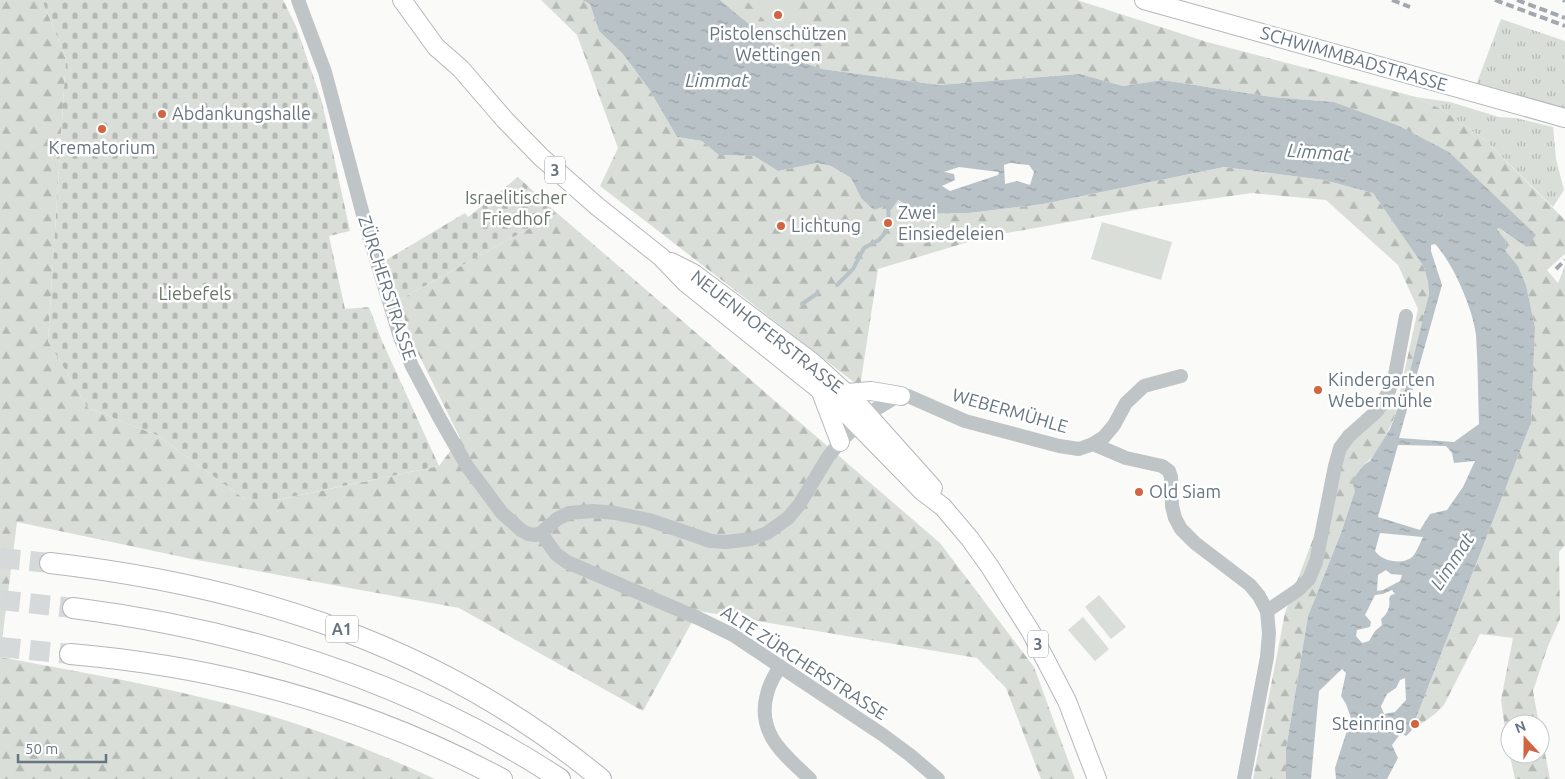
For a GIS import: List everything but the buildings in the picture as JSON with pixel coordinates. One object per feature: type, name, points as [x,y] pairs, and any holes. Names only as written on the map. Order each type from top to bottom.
[{"type":"highway","name":"A1","points":[[50,563],[129,574],[228,594],[289,611],[348,631],[406,656],[490,700],[541,733],[601,779]]},
{"type":"highway","name":"A1","points":[[73,608],[139,617],[200,629],[318,662],[391,690],[461,722],[516,751],[560,779]]},
{"type":"highway","points":[[70,654],[141,661],[198,670],[237,678],[300,695],[401,731],[502,779]]},
{"type":"main road","name":"NEUENHOFERSTRASSE","points":[[402,0],[436,47],[461,69],[541,158],[598,208],[661,257],[686,283],[820,390],[862,419]]},
{"type":"main road","name":"NEUENHOFERSTRASSE","points":[[416,0],[444,40],[461,69]]},
{"type":"main road","name":"SCHWIMMBADSTRASSE","points":[[1144,0],[1565,118]]},
{"type":"main road","name":"NEUENHOFERSTRASSE","points":[[661,257],[693,272],[789,344],[847,393],[862,419]]},
{"type":"main road","points":[[820,390],[840,442]]},
{"type":"main road","points":[[847,393],[871,391],[901,396]]},
{"type":"main road","name":"3","points":[[862,419],[922,491],[943,507],[985,560],[1012,599],[1066,701],[1097,779]]},
{"type":"street","name":"ZÜRCHERSTRASSE","points":[[298,0],[326,72],[367,230],[400,338],[412,366],[439,418],[481,488],[502,513],[521,530],[531,535],[541,533]]},
{"type":"street","points":[[1267,611],[1298,590],[1309,579],[1316,562],[1340,448],[1349,436],[1377,411],[1388,393],[1405,329],[1406,316]]},
{"type":"street","points":[[1093,444],[1104,437],[1114,425],[1126,402],[1144,386],[1181,376]]},
{"type":"street","points":[[541,533],[563,515],[576,511],[593,511],[649,520],[711,541],[726,542],[751,539],[774,529],[794,512],[805,498],[828,457],[862,419],[878,407],[901,396]]},
{"type":"street","name":"WEBERMÜHLE","points":[[901,396],[914,399],[965,421],[1058,446],[1079,449],[1093,444]]},
{"type":"street","points":[[1093,444],[1126,458],[1162,466],[1169,470],[1172,477],[1172,506],[1175,518],[1181,529],[1195,543],[1250,585],[1259,596],[1267,611],[1267,656],[1244,779]]},
{"type":"street","name":"ALTE ZÜRCHERSTRASSE","points":[[541,533],[556,554],[567,562],[733,635],[883,735],[938,779]]},
{"type":"street","points":[[780,666],[767,692],[764,707],[765,719],[769,733],[777,746],[810,779]]},
{"type":"green space","points":[[0,0],[42,0],[66,58],[48,341],[88,408],[157,435],[246,500],[277,500],[439,466],[460,438],[410,337],[399,300],[557,213],[940,543],[1034,667],[1075,779],[1041,779],[1006,688],[977,658],[698,611],[643,711],[459,608],[192,559],[17,522],[0,656]]},
{"type":"green space","name":"Liebefels","points":[[42,0],[283,0],[296,26],[322,102],[350,231],[329,236],[345,309],[369,307],[382,341],[439,466],[276,500],[246,500],[157,435],[88,408],[48,341],[66,58]]},
{"type":"green space","points":[[541,0],[582,0],[590,4],[599,31],[623,54],[649,89],[677,137],[702,141],[720,155],[754,156],[778,171],[817,163],[831,166],[851,178],[861,198],[897,200],[923,214],[969,213],[1043,204],[1224,167],[1324,180],[1373,193],[1424,267],[1429,294],[1414,360],[1397,411],[1376,453],[1364,465],[1341,533],[1308,616],[1286,749],[1286,779],[1253,779],[1285,613],[1350,441],[1400,392],[1418,309],[1398,265],[1326,200],[1252,193],[1146,208],[985,237],[878,269],[860,387],[600,186],[618,148],[577,35]]},
{"type":"green space","points":[[720,0],[1077,0],[1207,42],[1416,97],[1443,110],[1486,141],[1565,220],[1565,254],[1547,270],[1558,283],[1565,266],[1565,545],[1559,552],[1560,619],[1548,646],[1533,691],[1537,714],[1503,714],[1501,700],[1513,638],[1480,634],[1444,705],[1411,731],[1531,423],[1535,327],[1526,285],[1518,266],[1504,249],[1506,241],[1497,229],[1499,228],[1509,236],[1397,125],[1334,102],[1272,97],[1162,80],[1123,86],[1080,74],[939,85],[822,69],[790,58]]},
{"type":"green space","name":"Pistolenschützen Wettingen","points":[[746,0],[783,0],[810,29],[788,47]]},
{"type":"green space","points":[[1501,19],[1565,41],[1565,110],[1476,85]]},
{"type":"green space","points":[[1416,97],[1450,102],[1499,117],[1516,118],[1553,127],[1556,159],[1564,190],[1553,207],[1486,141],[1443,110]]},
{"type":"green space","name":"Israelitischer Friedhof","points":[[518,177],[557,213],[399,300],[386,260],[465,213],[468,217]]},
{"type":"green space","points":[[1102,222],[1172,242],[1161,280],[1091,259]]},
{"type":"green space","points":[[1099,595],[1126,627],[1111,639],[1085,607]]},
{"type":"green space","points":[[1083,617],[1109,649],[1095,661],[1068,630]]},
{"type":"green space","points":[[0,657],[135,683],[235,706],[332,736],[435,779],[0,779]]},
{"type":"green space","points":[[1512,764],[1547,764],[1550,779],[1515,779]]},
{"type":"water","name":"Limmat","points":[[582,0],[720,0],[790,58],[822,69],[939,85],[1080,74],[1123,86],[1162,80],[1272,97],[1334,102],[1397,125],[1449,152],[1536,235],[1527,247],[1499,228],[1497,229],[1506,241],[1505,244],[1508,247],[1505,250],[1518,266],[1526,285],[1535,327],[1531,423],[1411,731],[1406,736],[1401,733],[1392,745],[1398,758],[1387,779],[1336,779],[1335,768],[1351,718],[1341,696],[1346,673],[1342,669],[1319,691],[1311,779],[1286,779],[1286,749],[1308,616],[1341,533],[1355,491],[1352,480],[1364,465],[1370,461],[1390,429],[1407,384],[1429,294],[1424,267],[1373,193],[1324,180],[1224,167],[1043,204],[969,213],[923,214],[898,200],[891,210],[885,206],[874,210],[861,198],[851,178],[831,166],[817,163],[778,171],[754,156],[719,155],[702,141],[677,137],[649,89],[623,54],[599,31],[590,4]],"holes":[[[1010,163],[1029,165],[1034,172],[1030,185],[1017,181],[1005,184],[1004,165]],[[959,167],[999,172],[998,175],[950,191],[942,186],[955,180],[954,174],[944,172]],[[1435,244],[1455,274],[1471,312],[1476,335],[1479,424],[1454,442],[1399,438],[1442,285],[1431,251],[1431,245]],[[1398,445],[1446,446],[1452,453],[1454,463],[1475,461],[1463,487],[1447,510],[1430,514],[1420,530],[1378,517]],[[1380,533],[1423,537],[1415,554],[1407,560],[1392,561],[1375,551]],[[1386,570],[1391,574],[1402,575],[1400,581],[1377,591],[1378,575]],[[1392,590],[1395,594],[1391,595],[1389,599],[1388,610],[1381,619],[1382,625],[1375,631],[1369,641],[1362,643],[1356,636],[1357,630],[1370,627],[1371,622],[1365,615],[1375,595]],[[1405,678],[1406,700],[1395,712],[1384,714],[1381,706],[1387,694],[1396,688],[1400,680]]]},
{"type":"waterway","points":[[837,285],[853,269],[864,248],[879,240],[885,233],[889,223],[888,204]]},
{"type":"waterway","points":[[802,304],[818,293]]},
{"type":"tunnel","points":[[0,558],[50,563]]},
{"type":"tunnel","points":[[0,600],[73,608]]},
{"type":"tunnel","points":[[0,647],[70,654]]},
{"type":"railway","points":[[1392,0],[1410,7]]},
{"type":"railway","points":[[1495,0],[1565,26]]},
{"type":"railway","points":[[1517,0],[1565,18]]},
{"type":"railway","points":[[1556,269],[1565,260]]},
{"type":"place","name":"Pistolenschützen Wettingen","points":[[778,15]]},
{"type":"place","name":"Abdankungshalle","points":[[162,114]]},
{"type":"place","name":"Krematorium","points":[[102,129]]},
{"type":"place","name":"Zwei Einsiedeleien","points":[[888,223]]},
{"type":"place","name":"Lichtung","points":[[781,226]]},
{"type":"place","name":"Kindergarten Webermühle","points":[[1318,390]]},
{"type":"place","name":"Old Siam","points":[[1139,492]]},
{"type":"place","name":"Steinring","points":[[1415,724]]}]
